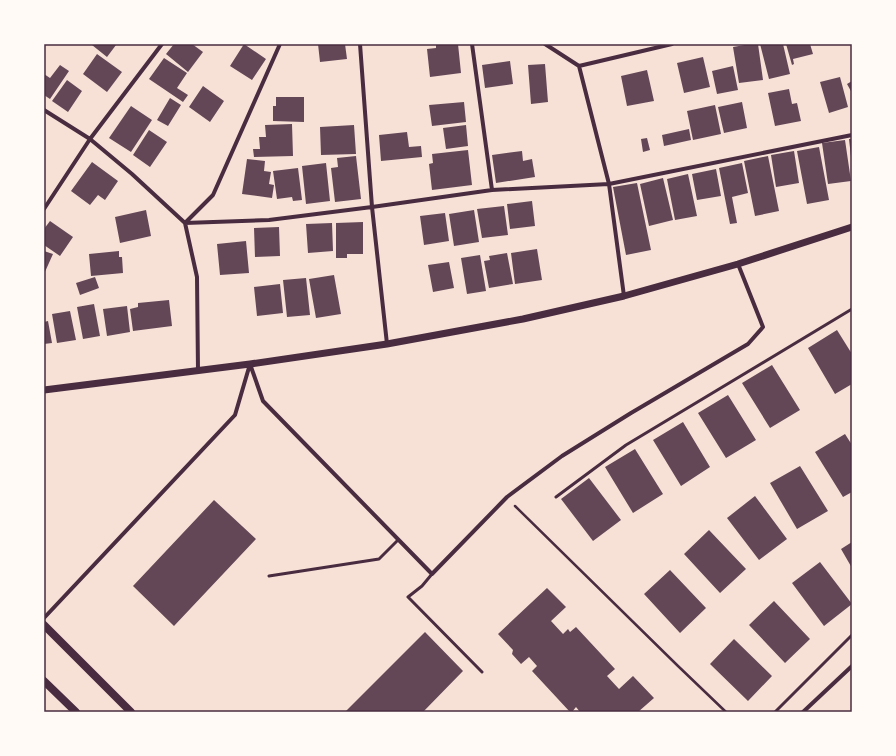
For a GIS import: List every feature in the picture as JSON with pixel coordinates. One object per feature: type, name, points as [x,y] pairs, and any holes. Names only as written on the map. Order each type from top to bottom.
[{"type":"main road","points":[[44,625],[131,712]]},
{"type":"main road","points":[[44,680],[76,712]]},
{"type":"street","points":[[44,209],[90,139],[162,44]]},
{"type":"street","points":[[185,223],[213,195],[280,44]]},
{"type":"street","points":[[360,44],[372,207],[387,344]]},
{"type":"street","points":[[472,44],[492,190]]},
{"type":"street","points":[[545,44],[579,66],[609,184],[624,296]]},
{"type":"street","points":[[579,66],[672,44]]},
{"type":"street","points":[[44,110],[90,139],[132,174],[185,223],[197,278],[198,371]]},
{"type":"street","points":[[185,223],[269,220],[492,190],[609,184],[852,135]]},
{"type":"street","points":[[44,390],[198,371],[387,344],[523,320],[624,296],[738,264],[852,227]]},
{"type":"street","points":[[250,364],[263,401],[432,574],[507,498],[562,456],[631,412],[748,344],[763,327],[738,264]]},
{"type":"street","points":[[44,618],[235,416],[250,364]]},
{"type":"street","points":[[803,712],[852,666]]},
{"type":"lane","points":[[556,497],[626,445],[852,310]]},
{"type":"lane","points":[[269,576],[379,559],[398,540]]},
{"type":"lane","points":[[432,574],[422,586],[408,598],[482,672]]},
{"type":"lane","points":[[775,712],[852,635]]},
{"type":"path","points":[[507,498],[726,712]]},
{"type":"building","points":[[174,44],[192,44],[203,52],[188,72],[166,54]]},
{"type":"building","points":[[244,44],[266,59],[252,80],[230,66]]},
{"type":"building","points":[[318,44],[345,44],[347,59],[320,62]]},
{"type":"building","points":[[436,44],[458,44],[461,73],[430,77],[427,49],[436,48]]},
{"type":"building","points":[[758,44],[763,80],[739,83],[733,47]]},
{"type":"building","points":[[760,44],[783,44],[790,74],[769,79]]},
{"type":"building","points":[[786,44],[810,44],[813,54],[793,59],[794,64],[792,65]]},
{"type":"building","points":[[92,45],[116,45],[107,57]]},
{"type":"building","points":[[97,54],[122,72],[107,92],[83,74]]},
{"type":"building","points":[[703,57],[710,87],[684,93],[677,63]]},
{"type":"building","points":[[164,58],[187,73],[177,88],[188,95],[183,102],[149,79]]},
{"type":"building","points":[[510,61],[513,84],[485,88],[482,65]]},
{"type":"building","points":[[545,64],[548,102],[531,104],[528,65]]},
{"type":"building","points":[[60,65],[69,71],[50,99],[44,95],[44,74],[50,78]]},
{"type":"building","points":[[733,66],[738,90],[717,94],[712,71]]},
{"type":"building","points":[[647,70],[654,101],[627,106],[621,76]]},
{"type":"building","points":[[840,77],[848,107],[829,113],[820,82]]},
{"type":"building","points":[[67,80],[82,91],[68,112],[52,101]]},
{"type":"building","points":[[852,81],[852,93],[847,84]]},
{"type":"building","points":[[203,86],[224,101],[210,122],[189,107]]},
{"type":"building","points":[[789,89],[792,104],[797,103],[801,121],[775,126],[768,93]]},
{"type":"building","points":[[276,97],[304,97],[304,122],[273,121],[273,106],[276,106]]},
{"type":"building","points":[[170,98],[181,105],[168,126],[157,120]]},
{"type":"building","points":[[464,102],[466,122],[432,126],[429,105]]},
{"type":"building","points":[[742,102],[747,128],[724,133],[718,107]]},
{"type":"building","points":[[715,105],[721,134],[693,140],[687,111]]},
{"type":"building","points":[[131,106],[152,120],[131,152],[109,138]]},
{"type":"building","points":[[292,124],[293,156],[254,157],[253,149],[260,149],[259,137],[266,137],[265,125]]},
{"type":"building","points":[[354,125],[356,154],[321,155],[320,127]]},
{"type":"building","points":[[466,125],[468,146],[446,149],[443,128]]},
{"type":"building","points":[[689,129],[691,140],[664,146],[662,135]]},
{"type":"building","points":[[149,130],[167,142],[150,167],[133,155]]},
{"type":"building","points":[[407,132],[409,147],[421,146],[422,157],[381,161],[379,135]]},
{"type":"building","points":[[647,138],[650,150],[643,152],[641,139]]},
{"type":"building","points":[[849,139],[852,139],[852,157],[851,157]]},
{"type":"building","points":[[845,140],[851,181],[828,184],[822,143]]},
{"type":"building","points":[[819,147],[829,200],[807,204],[797,151]]},
{"type":"building","points":[[468,150],[472,185],[432,190],[429,164],[433,163],[432,154]]},
{"type":"building","points":[[522,151],[523,161],[532,159],[535,177],[496,183],[492,155]]},
{"type":"building","points":[[794,151],[799,183],[776,187],[771,155]]},
{"type":"building","points":[[356,156],[361,199],[335,202],[331,168],[338,167],[337,158]]},
{"type":"building","points":[[768,156],[779,211],[755,216],[744,161]]},
{"type":"building","points":[[247,159],[265,161],[264,171],[271,172],[269,184],[274,185],[272,198],[242,194]]},
{"type":"building","points":[[92,162],[118,181],[105,200],[98,195],[90,205],[71,191]]},
{"type":"building","points":[[326,163],[330,201],[306,204],[302,166]]},
{"type":"building","points":[[742,163],[748,193],[732,197],[737,223],[730,224],[719,168]]},
{"type":"building","points":[[298,168],[302,200],[293,201],[292,197],[277,199],[273,171]]},
{"type":"building","points":[[716,169],[721,196],[697,200],[692,174]]},
{"type":"building","points":[[688,174],[697,216],[675,220],[667,179]]},
{"type":"building","points":[[663,178],[673,220],[649,226],[640,184]]},
{"type":"building","points":[[637,183],[651,250],[626,255],[613,187]]},
{"type":"building","points":[[532,201],[535,226],[510,229],[507,204]]},
{"type":"building","points":[[504,206],[508,235],[482,238],[477,209]]},
{"type":"building","points":[[146,210],[151,236],[120,243],[115,217]]},
{"type":"building","points":[[474,210],[479,242],[454,246],[449,214]]},
{"type":"building","points":[[445,213],[449,241],[424,245],[420,216]]},
{"type":"building","points":[[50,221],[73,237],[60,256],[44,245],[44,229]]},
{"type":"building","points":[[363,222],[363,254],[347,254],[347,258],[336,258],[336,223]]},
{"type":"building","points":[[332,223],[333,251],[308,253],[306,224]]},
{"type":"building","points":[[279,227],[280,256],[255,257],[254,228]]},
{"type":"building","points":[[246,241],[249,273],[220,275],[217,244]]},
{"type":"building","points":[[537,249],[542,280],[515,284],[511,253]]},
{"type":"building","points":[[44,251],[53,254],[44,274]]},
{"type":"building","points":[[119,251],[119,257],[122,257],[123,273],[91,276],[89,254]]},
{"type":"building","points":[[507,253],[513,284],[489,288],[484,261],[490,260],[489,256]]},
{"type":"building","points":[[480,255],[486,291],[467,294],[461,258]]},
{"type":"building","points":[[449,262],[454,288],[433,292],[428,265]]},
{"type":"building","points":[[334,275],[341,314],[316,318],[309,279]]},
{"type":"building","points":[[95,277],[99,288],[80,295],[76,283]]},
{"type":"building","points":[[306,278],[310,315],[287,317],[283,280]]},
{"type":"building","points":[[280,284],[283,313],[257,316],[254,287]]},
{"type":"building","points":[[169,300],[172,326],[133,331],[130,309],[138,307],[138,303]]},
{"type":"building","points":[[94,304],[100,336],[83,339],[77,307]]},
{"type":"building","points":[[127,306],[130,332],[107,336],[103,309]]},
{"type":"building","points":[[70,311],[76,340],[57,343],[52,314]]},
{"type":"building","points":[[48,321],[52,343],[44,344],[44,322]]},
{"type":"building","points":[[837,330],[852,354],[852,384],[835,394],[808,348]]},
{"type":"building","points":[[772,365],[800,410],[770,428],[742,383]]},
{"type":"building","points":[[728,395],[756,440],[726,458],[698,413]]},
{"type":"building","points":[[683,422],[710,467],[681,486],[653,440]]},
{"type":"building","points":[[845,434],[852,445],[852,492],[843,497],[815,452]]},
{"type":"building","points":[[635,449],[663,494],[633,513],[605,467]]},
{"type":"building","points":[[800,466],[828,511],[797,529],[770,483]]},
{"type":"building","points":[[589,478],[621,520],[593,541],[561,499]]},
{"type":"building","points":[[755,496],[787,539],[759,560],[727,518]]},
{"type":"building","points":[[214,500],[256,539],[174,626],[133,586]]},
{"type":"building","points":[[709,530],[746,569],[720,593],[684,554]]},
{"type":"building","points":[[852,542],[852,568],[841,549]]},
{"type":"building","points":[[820,562],[852,604],[824,626],[792,583]]},
{"type":"building","points":[[670,570],[706,608],[680,633],[644,594]]},
{"type":"building","points":[[547,588],[566,607],[551,621],[563,634],[568,629],[570,632],[576,627],[615,669],[607,676],[619,689],[633,676],[654,698],[638,712],[580,712],[576,707],[572,712],[570,712],[532,671],[537,666],[529,657],[521,664],[512,654],[513,650],[498,634]]},
{"type":"building","points":[[774,601],[810,639],[785,663],[749,625]]},
{"type":"building","points":[[425,632],[463,671],[423,712],[345,712]]},
{"type":"building","points":[[734,639],[772,676],[748,701],[710,664]]}]
